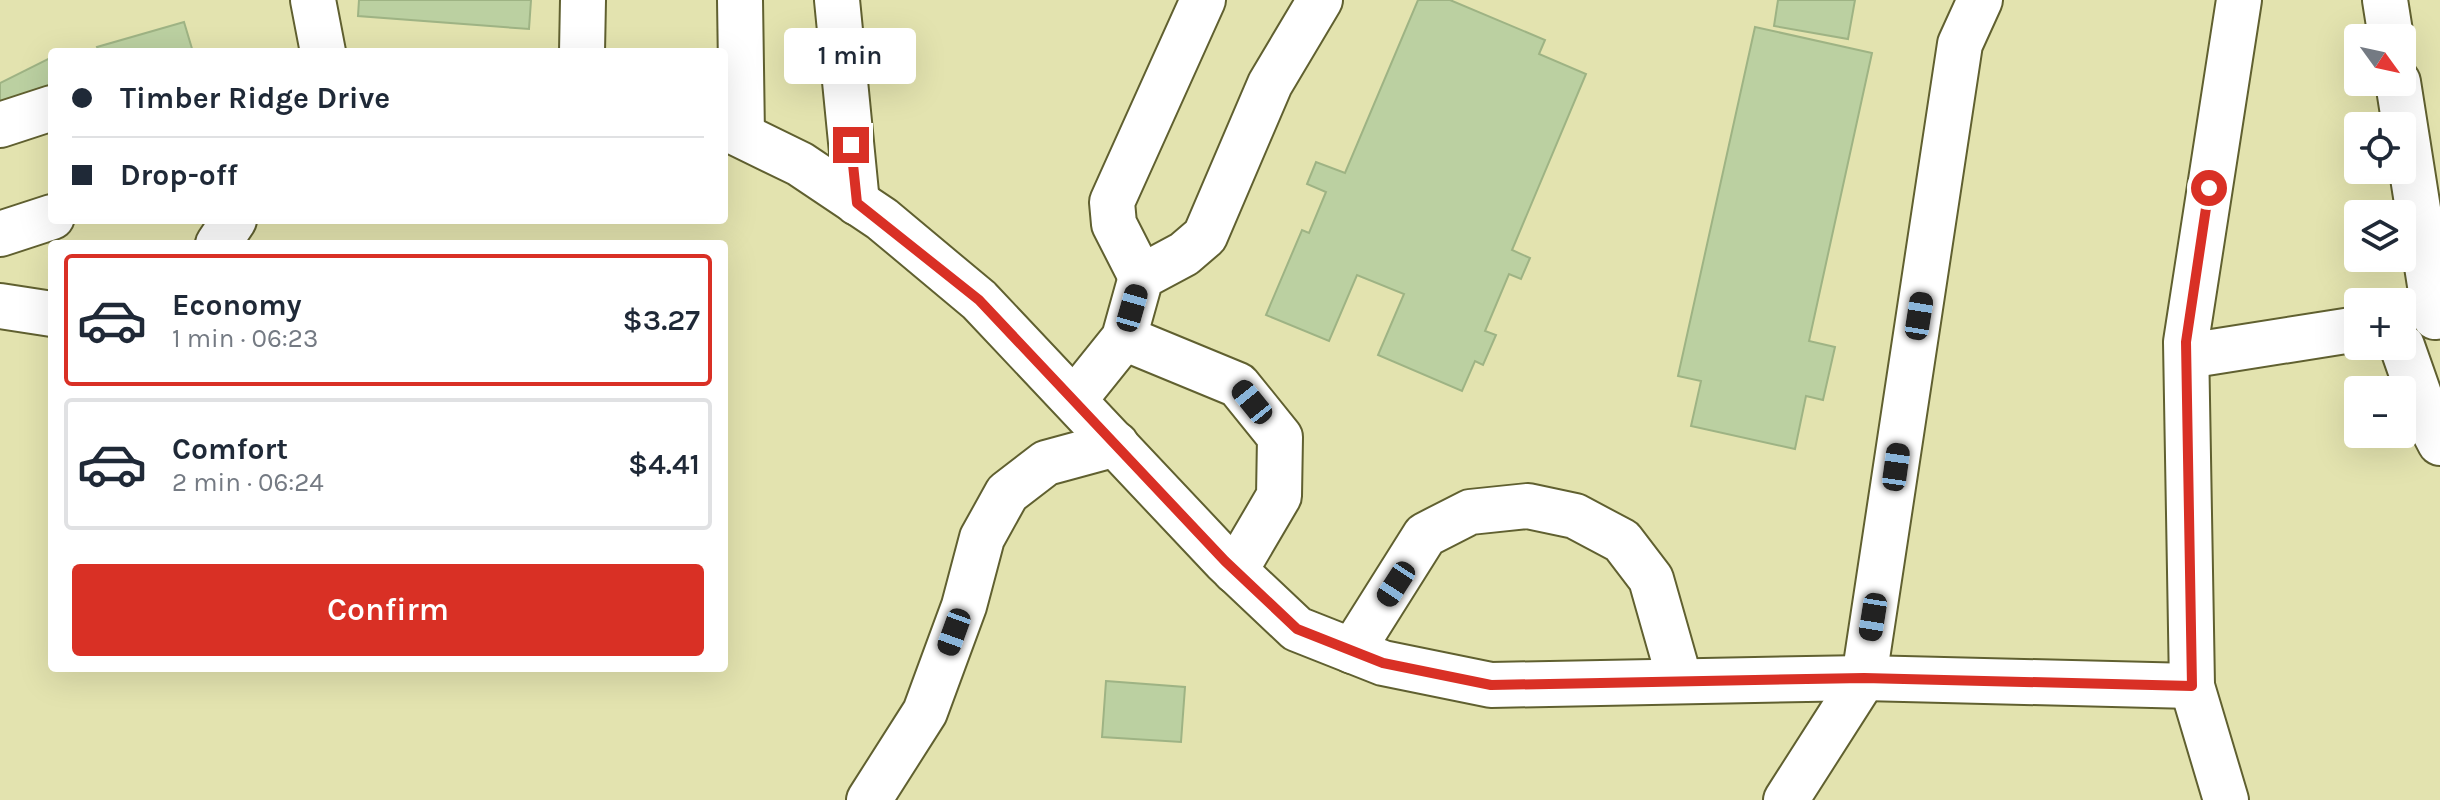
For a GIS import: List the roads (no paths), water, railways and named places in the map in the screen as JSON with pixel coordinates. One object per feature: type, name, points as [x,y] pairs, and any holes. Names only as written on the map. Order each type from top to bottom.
[{"type":"street","points":[[313,0],[322,48]]},
{"type":"street","points":[[582,48],[583,0]]},
{"type":"street","points":[[740,0],[733,131],[800,164],[857,203],[979,300],[1235,571],[1297,629],[1383,663],[1491,685],[1864,678],[2192,686]]},
{"type":"street","points":[[837,0],[857,203]]},
{"type":"street","points":[[1075,399],[1124,338],[1141,277],[1114,224],[1112,202],[1203,0]]},
{"type":"street","points":[[1141,277],[1184,254],[1205,236],[1270,84],[1320,0]]},
{"type":"street","points":[[1786,800],[1864,678],[1960,44],[1980,0]]},
{"type":"street","points":[[2226,800],[2192,686],[2187,356],[2217,126],[2239,0]]},
{"type":"street","points":[[2385,0],[2389,24]]},
{"type":"street","points":[[2400,96],[2426,319]]},
{"type":"street","points":[[0,125],[48,109]]},
{"type":"street","points":[[0,234],[48,218]]},
{"type":"street","points":[[0,306],[48,313]]},
{"type":"street","points":[[2187,356],[2344,331]]},
{"type":"street","points":[[1124,338],[1238,385],[1280,437],[1279,496],[1235,571]]},
{"type":"street","points":[[2407,360],[2428,420],[2440,443]]},
{"type":"street","points":[[869,800],[925,712],[964,606],[982,538],[1007,493],[1046,463],[1116,444]]},
{"type":"street","points":[[1352,651],[1425,535],[1470,512],[1528,506],[1575,516],[1622,541],[1651,579],[1680,681]]}]
